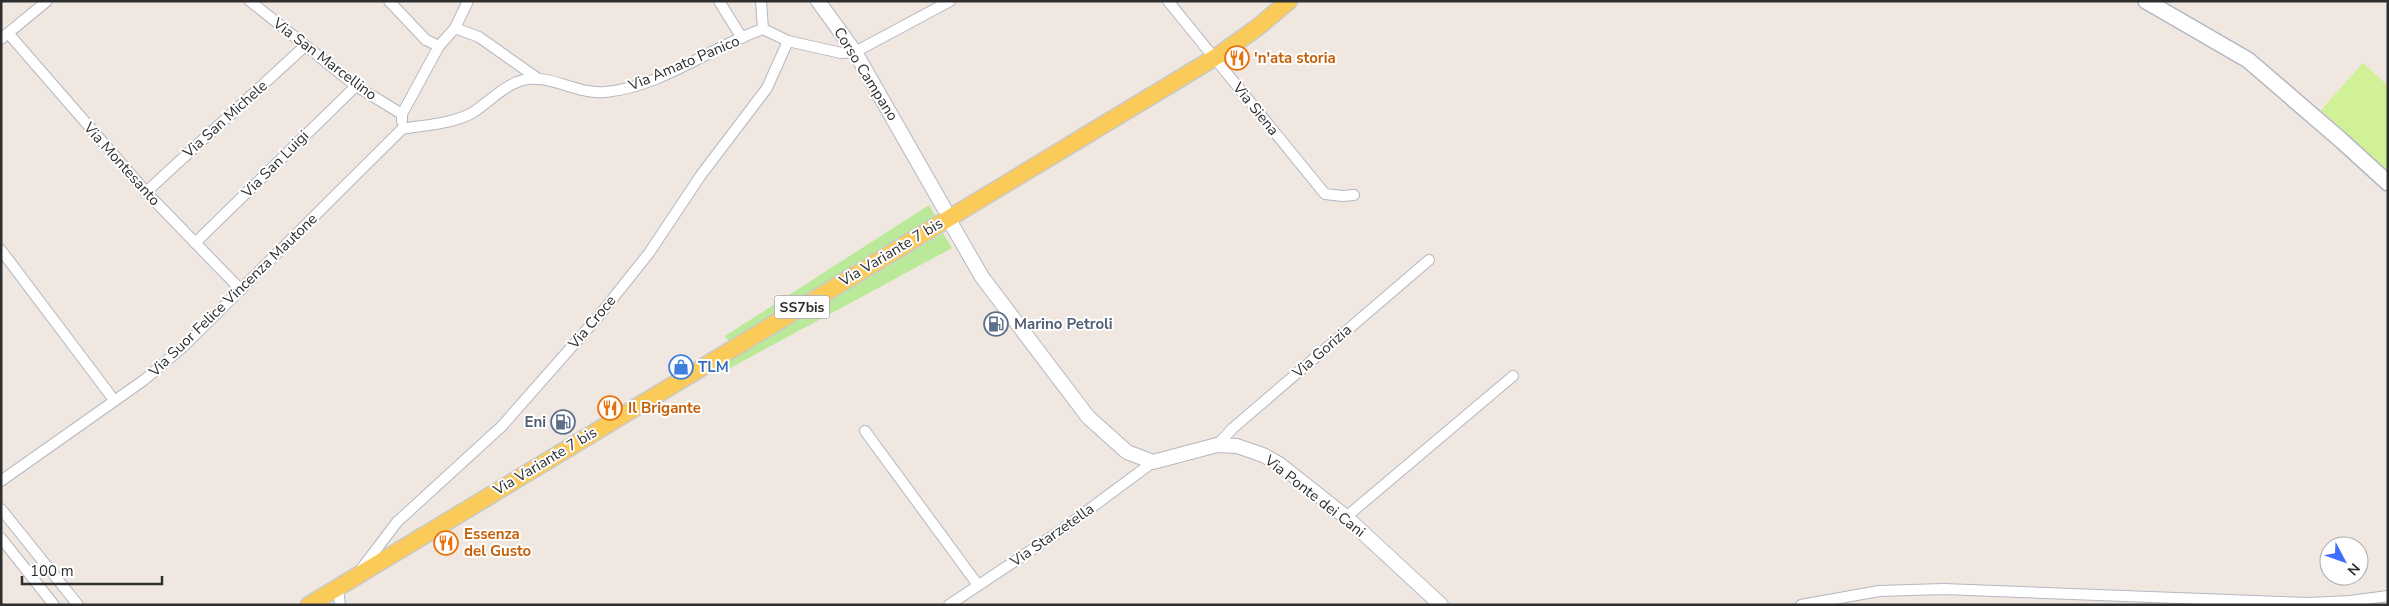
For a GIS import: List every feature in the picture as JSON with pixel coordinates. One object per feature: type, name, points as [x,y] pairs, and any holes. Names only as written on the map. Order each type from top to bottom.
[{"type":"main road","name":"Via Variante 7 bis","points":[[309,605],[1214,57],[1258,27],[1289,1]]},
{"type":"main road","points":[[2146,1],[2248,60],[2336,135],[2388,183]]},
{"type":"street","points":[[5,36],[48,1]]},
{"type":"street","name":"Via San Marcellino","points":[[250,1],[356,86],[402,114]]},
{"type":"street","points":[[389,1],[426,40],[439,46]]},
{"type":"street","points":[[468,1],[455,28],[439,46],[402,114],[402,128],[457,118],[471,113],[513,84],[522,80],[537,78]]},
{"type":"street","points":[[719,1],[742,38]]},
{"type":"street","points":[[761,1],[763,29],[788,41],[841,53],[855,52],[950,1]]},
{"type":"street","name":"Corso Campano","points":[[818,1],[855,52],[944,208]]},
{"type":"street","name":"Via Siena","points":[[1168,1],[1325,194],[1343,196],[1354,194]]},
{"type":"street","points":[[455,28],[479,38],[537,78]]},
{"type":"street","name":"Via Amato Panico","points":[[537,78],[575,89],[613,91],[631,87],[668,73],[763,29]]},
{"type":"street","name":"Via Montesanto","points":[[5,36],[146,192],[241,290]]},
{"type":"street","name":"Via Croce","points":[[358,574],[397,522],[502,426],[598,317],[649,252],[701,175],[767,88],[788,41]]},
{"type":"street","name":"Via San Michele","points":[[146,192],[305,46]]},
{"type":"street","name":"Via San Luigi","points":[[195,243],[356,86]]},
{"type":"street","name":"Via Suor Felice Vincenza Mautone","points":[[1,481],[144,380],[182,347],[402,128]]},
{"type":"street","points":[[952,225],[982,277],[1088,417],[1127,452],[1153,462]]},
{"type":"street","points":[[1,250],[114,400]]},
{"type":"street","name":"Via Gorizia","points":[[1217,445],[1233,428],[1429,260]]},
{"type":"street","points":[[1346,517],[1513,376]]},
{"type":"street","points":[[865,431],[978,585]]},
{"type":"street","name":"Via Ponte dei Cani","points":[[1153,462],[1217,445],[1237,446],[1262,455],[1278,464],[1346,517],[1441,605]]},
{"type":"street","name":"Via Starzetella","points":[[949,605],[962,601],[978,585],[1060,531],[1153,462]]},
{"type":"street","points":[[1,510],[78,605]]},
{"type":"street","points":[[1,538],[54,605]]},
{"type":"street","points":[[338,588],[340,605]]},
{"type":"street","points":[[1801,605],[1879,590],[1935,590],[2308,603],[2350,601],[2388,596]]},
{"type":"green space","points":[[2363,63],[2388,86],[2388,171],[2321,110]]},
{"type":"green space","points":[[929,205],[936,217],[730,343],[725,336]]},
{"type":"green space","points":[[943,233],[952,248],[721,373],[717,368]]},
{"type":"place","name":"'n'ata storia","points":[[1237,58]]},
{"type":"place","name":"Marino Petroli","points":[[996,324]]},
{"type":"place","name":"TLM","points":[[681,367]]},
{"type":"place","name":"Il Brigante","points":[[610,408]]},
{"type":"place","name":"Eni","points":[[563,422]]},
{"type":"place","name":"Essenza del Gusto","points":[[446,543]]}]
